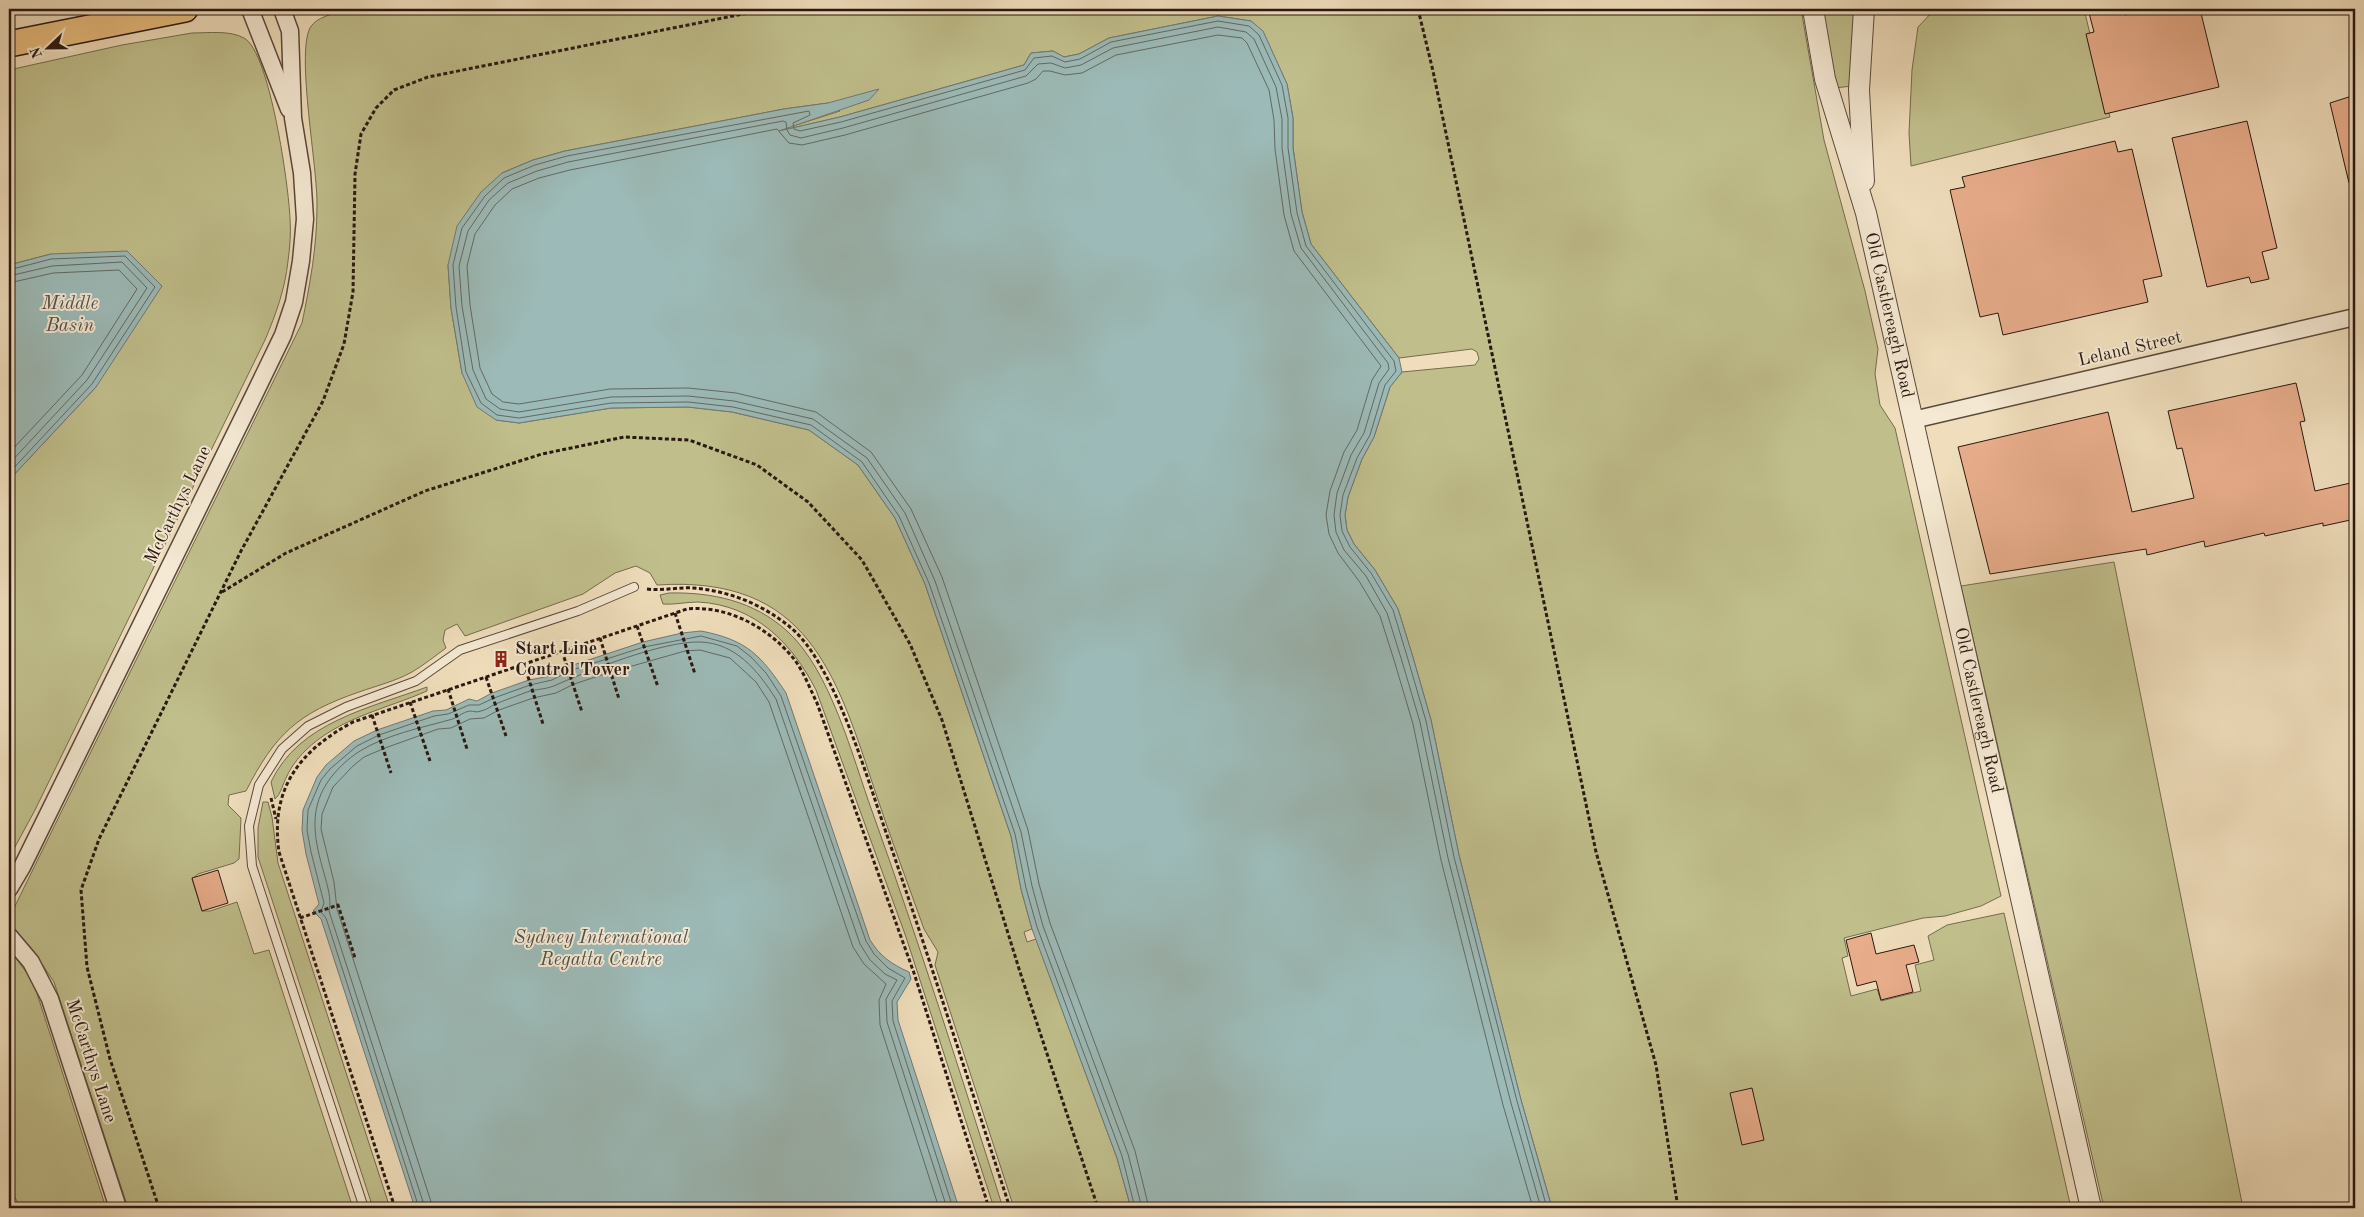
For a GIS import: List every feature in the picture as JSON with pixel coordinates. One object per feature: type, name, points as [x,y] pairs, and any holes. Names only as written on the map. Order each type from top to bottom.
[{"type":"main road","points":[[9,44],[185,9]]},
{"type":"street","name":"McCarthys Lane","points":[[250,9],[293,118]]},
{"type":"street","name":"McCarthys Lane","points":[[9,890],[22,867],[282,335],[297,286],[305,219],[302,173],[293,118],[290,31],[282,9]]},
{"type":"street","name":"Old Castlereagh Road","points":[[1813,9],[1825,79],[1866,212],[2091,1208]]},
{"type":"street","name":"Old Castlereagh Road","points":[[1864,9],[1859,90],[1866,212]]},
{"type":"street","name":"Leland Street","points":[[1913,420],[2355,317]]},
{"type":"street","name":"McCarthys Lane","points":[[9,936],[31,962],[50,999],[118,1208]]},
{"type":"lane","points":[[364,1208],[252,866],[250,826],[260,785],[282,749],[308,726],[325,716],[416,681],[460,650],[578,611],[634,587]]},
{"type":"path","points":[[159,1208],[110,1059],[87,967],[81,890],[99,839],[221,592],[323,400],[344,344],[353,292],[355,174],[361,134],[376,108],[394,90],[428,77],[768,9]]},
{"type":"path","points":[[1418,9],[1434,71],[1596,852],[1656,1065],[1678,1208]]},
{"type":"path","points":[[221,592],[286,553],[425,491],[542,454],[624,437],[689,440],[757,465],[808,502],[862,560],[910,644],[942,720],[1017,963],[1098,1208]]},
{"type":"path","points":[[634,587],[658,590],[693,588],[727,594],[747,600],[792,628],[814,656],[839,705],[862,765],[931,964],[1010,1208]]},
{"type":"path","points":[[395,1208],[279,852],[277,837],[279,807],[284,790],[299,762],[315,746],[335,732],[372,716],[448,689],[675,613],[700,608],[736,616],[768,634],[795,660],[804,675],[817,703],[914,973],[989,1208]]},
{"type":"path","points":[[675,613],[695,674]]},
{"type":"path","points":[[637,626],[658,687]]},
{"type":"path","points":[[600,638],[619,699]]},
{"type":"path","points":[[562,651],[582,712]]},
{"type":"path","points":[[524,664],[543,724]]},
{"type":"path","points":[[486,677],[506,736]]},
{"type":"path","points":[[448,689],[467,749]]},
{"type":"path","points":[[410,702],[430,761]]},
{"type":"path","points":[[372,716],[391,773]]},
{"type":"path","points":[[300,918],[338,905],[356,958]]},
{"type":"shaded area","points":[[355,9],[1801,9],[1824,140],[1865,291],[1878,349],[1875,374],[1880,405],[1895,428],[2001,896],[1981,906],[1945,916],[1923,918],[1844,938],[1848,956],[1842,958],[1851,996],[1877,989],[1881,1001],[1921,991],[1915,965],[1934,960],[1928,936],[1947,925],[2004,913],[2071,1208],[1552,1208],[1521,1100],[1459,855],[1431,720],[1412,654],[1398,609],[1375,570],[1354,544],[1347,530],[1345,515],[1348,497],[1362,459],[1374,437],[1390,387],[1402,372],[1475,365],[1479,359],[1477,352],[1472,349],[1399,358],[1311,244],[1302,212],[1293,147],[1293,118],[1287,84],[1263,32],[1251,21],[1218,16],[1109,38],[1079,54],[1064,57],[1053,51],[1031,53],[1024,65],[840,117],[771,133],[840,111],[828,103],[784,109],[565,151],[533,160],[502,173],[448,265],[451,308],[462,373],[496,420],[519,423],[611,408],[688,407],[732,412],[809,430],[858,465],[895,518],[925,584],[1011,836],[1021,889],[1032,929],[1024,932],[1027,942],[1036,939],[1117,1158],[1131,1208],[1014,1208],[935,965],[938,952],[924,929],[846,709],[829,672],[808,640],[782,615],[749,596],[708,586],[657,585],[650,573],[636,566],[615,573],[583,594],[465,636],[457,624],[445,630],[443,640],[446,648],[416,669],[393,681],[320,708],[290,728],[267,754],[246,791],[229,795],[228,805],[241,818],[239,859],[234,863],[198,874],[192,879],[202,911],[210,911],[237,902],[254,954],[269,950],[353,1208],[128,1208],[54,982],[32,949],[14,928],[14,908],[302,323],[310,280],[317,221],[316,189],[306,86],[306,42],[310,28],[318,20]]},
{"type":"shaded area","points":[[1823,9],[1855,9],[1852,86],[1835,88]]},
{"type":"shaded area","points":[[1935,9],[2084,9],[2110,117],[1911,166],[1909,133],[1912,70],[1918,27]]},
{"type":"shaded area","points":[[192,33],[225,33],[244,38],[253,49],[262,68],[270,93],[282,152],[289,203],[290,240],[285,282],[265,340],[35,810],[9,858],[9,480],[96,387],[51,254],[9,265],[9,70],[122,45]]},
{"type":"shaded area","points":[[2114,562],[2243,1208],[2104,1208],[1961,586]]},
{"type":"shaded area","points":[[669,593],[701,594],[732,600],[761,612],[787,631],[816,668],[839,715],[848,740],[923,959],[1003,1208],[994,1208],[906,937],[816,690],[783,642],[754,619],[737,610],[718,605],[698,602],[663,604],[660,595]]},
{"type":"shaded area","points":[[427,687],[427,691],[347,722],[318,740],[295,763],[275,799],[271,782],[283,762],[299,745],[318,731],[360,710]]},
{"type":"shaded area","points":[[263,802],[268,802],[272,817],[278,863],[390,1208],[373,1208],[258,857],[258,828]]},
{"type":"shaded area","points":[[9,949],[33,981],[106,1208],[21,1208],[9,1187]]},
{"type":"water","points":[[1218,16],[1251,21],[1263,31],[1287,84],[1293,118],[1293,148],[1302,212],[1311,244],[1399,358],[1402,372],[1390,387],[1374,437],[1362,459],[1348,497],[1345,515],[1347,530],[1354,544],[1375,570],[1398,609],[1412,654],[1431,720],[1459,855],[1521,1100],[1552,1208],[1131,1208],[1117,1158],[1032,929],[1021,889],[1011,836],[925,584],[895,518],[858,465],[809,430],[732,412],[688,407],[611,408],[519,423],[496,420],[477,407],[462,373],[451,308],[448,265],[457,226],[481,192],[502,173],[533,160],[565,151],[784,109],[828,103],[879,89],[869,100],[779,131],[840,117],[1024,65],[1031,53],[1053,51],[1064,57],[1079,54],[1109,38]]},
{"type":"water","name":"Middle Basin","points":[[127,251],[162,286],[96,387],[9,480],[9,265],[51,254]]},
{"type":"water","name":"Sydney International Regatta Centre","points":[[701,631],[730,639],[751,651],[769,669],[786,693],[870,940],[886,959],[909,972],[911,979],[897,1002],[898,1020],[959,1208],[415,1208],[321,919],[313,911],[319,904],[302,830],[303,810],[317,777],[326,765],[354,741],[377,730],[433,711],[446,710],[469,699],[477,701],[492,693],[529,680],[550,676],[567,667],[643,642],[682,633]]},
{"type":"building","points":[[2088,9],[2124,9],[2125,15],[2150,9],[2200,9],[2219,87],[2105,114],[2086,34],[2094,32]]},
{"type":"building","points":[[2355,95],[2355,182],[2349,183],[2330,103]]},
{"type":"building","points":[[2247,121],[2277,248],[2262,252],[2269,279],[2251,283],[2249,277],[2207,287],[2172,138]]},
{"type":"building","points":[[2115,141],[2118,152],[2132,149],[2162,276],[2143,280],[2148,302],[2003,335],[1998,313],[1980,317],[1950,190],[1965,187],[1962,177]]},
{"type":"building","points":[[2296,383],[2305,421],[2300,422],[2315,491],[2355,482],[2355,519],[2323,526],[2323,523],[2265,536],[2264,533],[2205,547],[2204,541],[2147,555],[2146,549],[1990,574],[1958,447],[2108,412],[2132,512],[2194,498],[2182,448],[2177,449],[2168,411]]},
{"type":"building","points":[[218,870],[228,903],[202,911],[192,878]]},
{"type":"building","points":[[1871,933],[1876,954],[1914,945],[1919,962],[1906,965],[1913,992],[1881,1000],[1876,981],[1857,986],[1846,940]]},
{"type":"building","points":[[1752,1088],[1764,1140],[1742,1145],[1730,1093]]},
{"type":"place","name":"Start Line Control Tower","points":[[501,659]]}]
